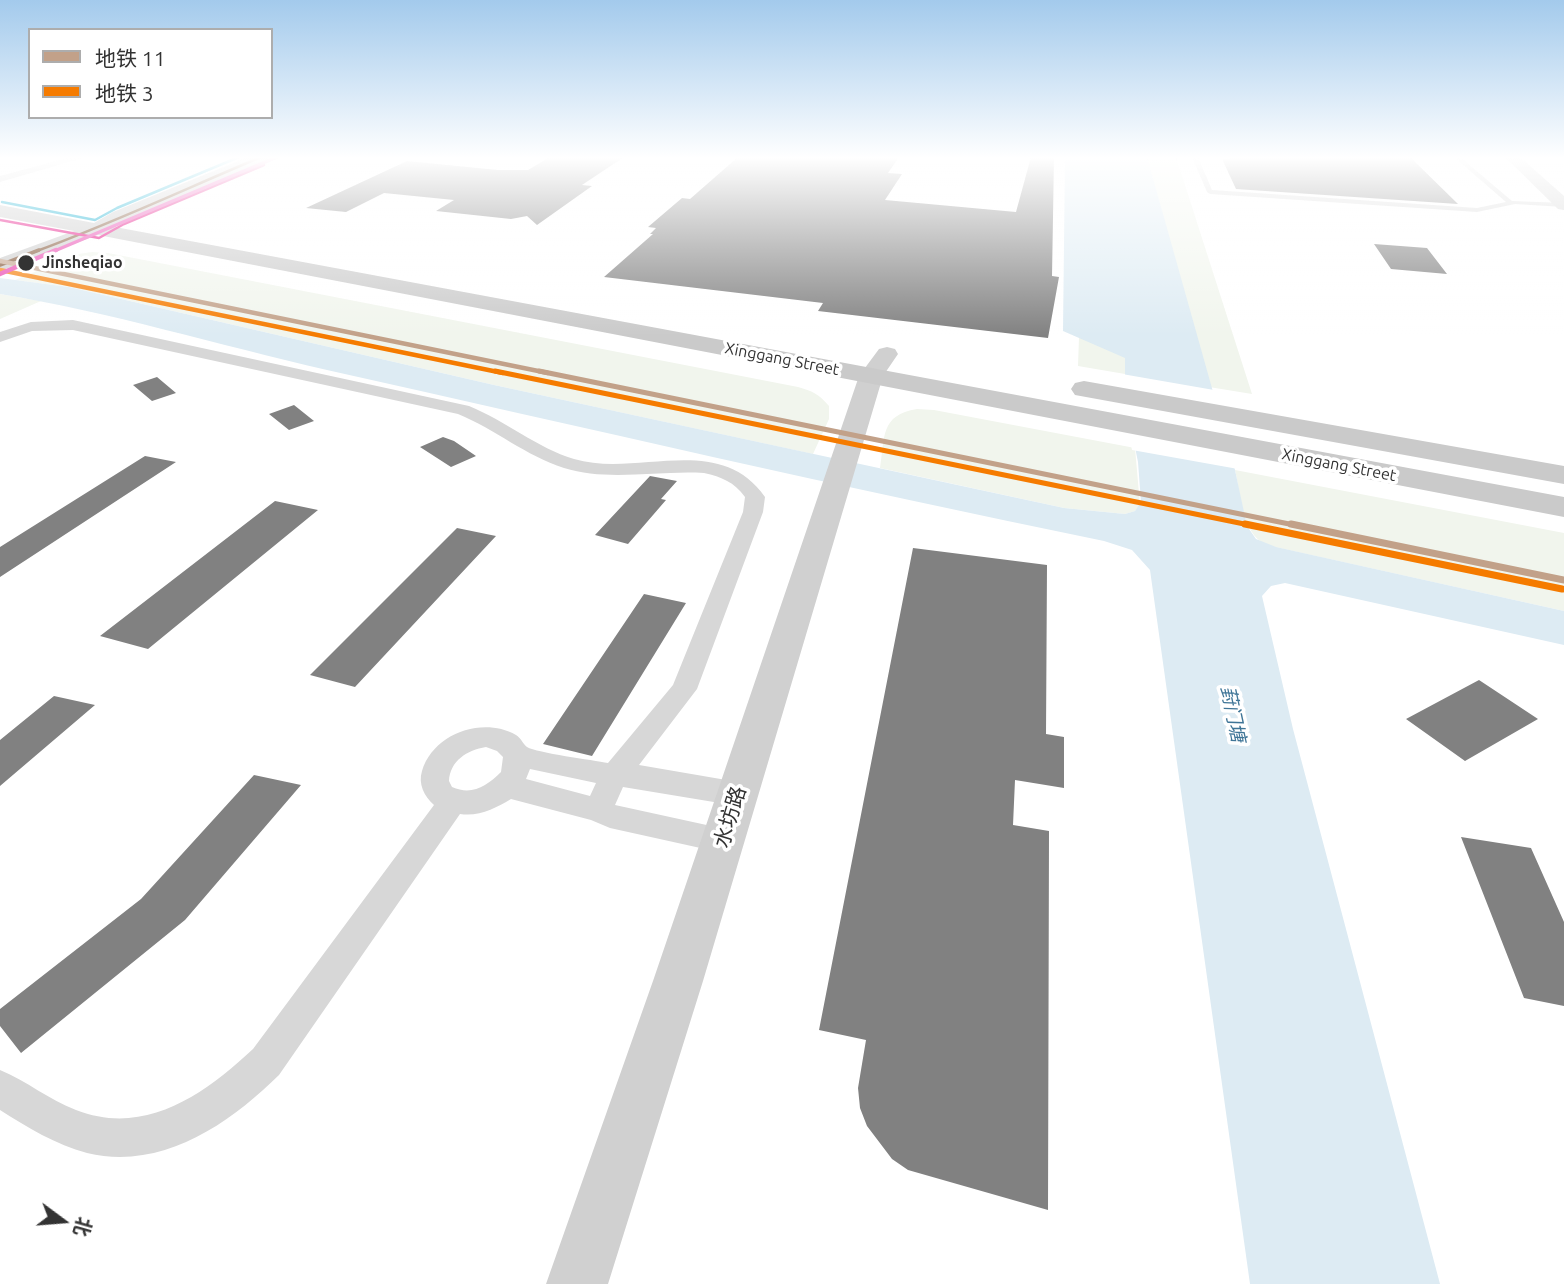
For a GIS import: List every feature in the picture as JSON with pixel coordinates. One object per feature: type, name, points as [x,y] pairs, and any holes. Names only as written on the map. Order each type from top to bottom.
[{"type":"main road","points":[[34,217],[68,223]]},
{"type":"main road","name":"Xinggang Street","points":[[97,217],[871,376],[1102,406],[1246,417],[1564,475]]},
{"type":"main road","points":[[0,265],[110,217]]},
{"type":"main road","points":[[0,248],[68,223],[111,217]]},
{"type":"main road","name":"Xinggang Street","points":[[106,219],[630,308]]},
{"type":"main road","name":"Xinggang Street","points":[[860,349],[914,359]]},
{"type":"main road","name":"Xinggang Street","points":[[1062,385],[1102,406],[1253,449],[1564,507]]},
{"type":"street","points":[[0,337],[37,326],[73,325],[463,410],[480,416],[558,460],[577,467],[595,469],[690,466],[720,471],[746,484],[755,497],[753,512],[692,673],[671,709],[614,776],[598,810]]},
{"type":"street","name":"水坊路","points":[[578,1284],[871,376],[887,354]]},
{"type":"street","points":[[519,756],[517,771],[507,786],[481,801],[453,801],[439,793],[433,779],[438,764],[450,750],[467,741],[486,737],[504,740],[519,756],[614,776],[631,775],[738,794]]},
{"type":"street","points":[[507,786],[598,810],[610,816],[723,839]]},
{"type":"street","points":[[0,1089],[66,1125],[87,1133],[118,1138],[157,1135],[210,1108],[241,1087],[266,1062],[453,801]]},
{"type":"shaded area","points":[[1163,217],[1195,217],[1252,394],[1209,387]]},
{"type":"shaded area","points":[[92,252],[798,387],[815,393],[829,406],[829,419],[813,454],[494,385],[69,287],[15,280],[78,254]]},
{"type":"shaded area","points":[[0,294],[41,301],[0,319]]},
{"type":"shaded area","points":[[1079,337],[1125,357],[1125,374],[1078,366]]},
{"type":"shaded area","points":[[917,409],[1135,448],[1140,505],[1135,511],[1125,514],[1064,508],[880,468],[884,437],[890,422],[896,416]]},
{"type":"shaded area","points":[[1235,470],[1564,533],[1564,611],[1266,545],[1251,531],[1247,522]]},
{"type":"water","name":"葑门塘","points":[[1064,217],[1164,217],[1235,470],[1247,526],[1256,539],[1276,547],[1564,611],[1564,645],[1285,583],[1271,586],[1262,596],[1293,729],[1440,1284],[1250,1284],[1150,570],[1132,550],[1104,541],[327,370],[123,319],[0,294],[0,278],[69,287],[494,385],[1064,508],[1125,514],[1135,511],[1141,502],[1138,462],[1125,398],[1125,358],[1063,331]]},
{"type":"pier","points":[[1122,374],[1214,390],[1238,469],[1132,450],[1122,399]]},
{"type":"building","points":[[492,217],[522,217],[511,219]]},
{"type":"building","points":[[528,217],[548,217],[537,225]]},
{"type":"building","points":[[660,217],[1053,217],[1052,276],[1059,277],[1048,338],[818,311],[823,303],[604,277],[653,234],[650,234],[656,228],[648,227]]},
{"type":"building","points":[[1374,244],[1427,248],[1447,274],[1391,269]]},
{"type":"building","points":[[157,377],[176,393],[152,401],[133,385]]},
{"type":"building","points":[[294,405],[314,421],[289,430],[269,414]]},
{"type":"building","points":[[443,437],[476,456],[451,467],[420,447]]},
{"type":"building","points":[[145,456],[176,462],[0,577],[0,547]]},
{"type":"building","points":[[650,476],[677,481],[661,499],[666,500],[628,544],[595,535]]},
{"type":"building","points":[[275,501],[318,510],[148,649],[100,636]]},
{"type":"building","points":[[457,528],[496,536],[355,687],[310,675]]},
{"type":"building","points":[[913,548],[1047,565],[1046,734],[1064,737],[1064,788],[1015,780],[1013,825],[1049,831],[1048,1210],[908,1170],[892,1159],[867,1126],[860,1108],[858,1088],[866,1040],[819,1030]]},
{"type":"building","points":[[644,594],[686,603],[592,756],[543,744]]},
{"type":"building","points":[[1479,680],[1538,719],[1465,761],[1406,719]]},
{"type":"building","points":[[54,696],[95,705],[0,786],[0,740]]},
{"type":"building","points":[[254,775],[301,785],[185,920],[21,1053],[0,1026],[0,1009],[141,899]]},
{"type":"building","points":[[1461,837],[1531,848],[1564,922],[1564,1006],[1524,998]]},
{"type":"metro line","name":"11","points":[[0,261],[1564,580]]},
{"type":"metro line","name":"3","points":[[0,270],[1562,589]]},
{"type":"transit line","points":[[79,217],[95,220],[101,217]]},
{"type":"transit line","points":[[0,265],[97,229],[118,217]]},
{"type":"transit line","points":[[0,274],[135,217]]},
{"type":"transit line","points":[[0,220],[99,238],[141,217]]},
{"type":"place","name":"Jinsheqiao","points":[[26,263]]}]
